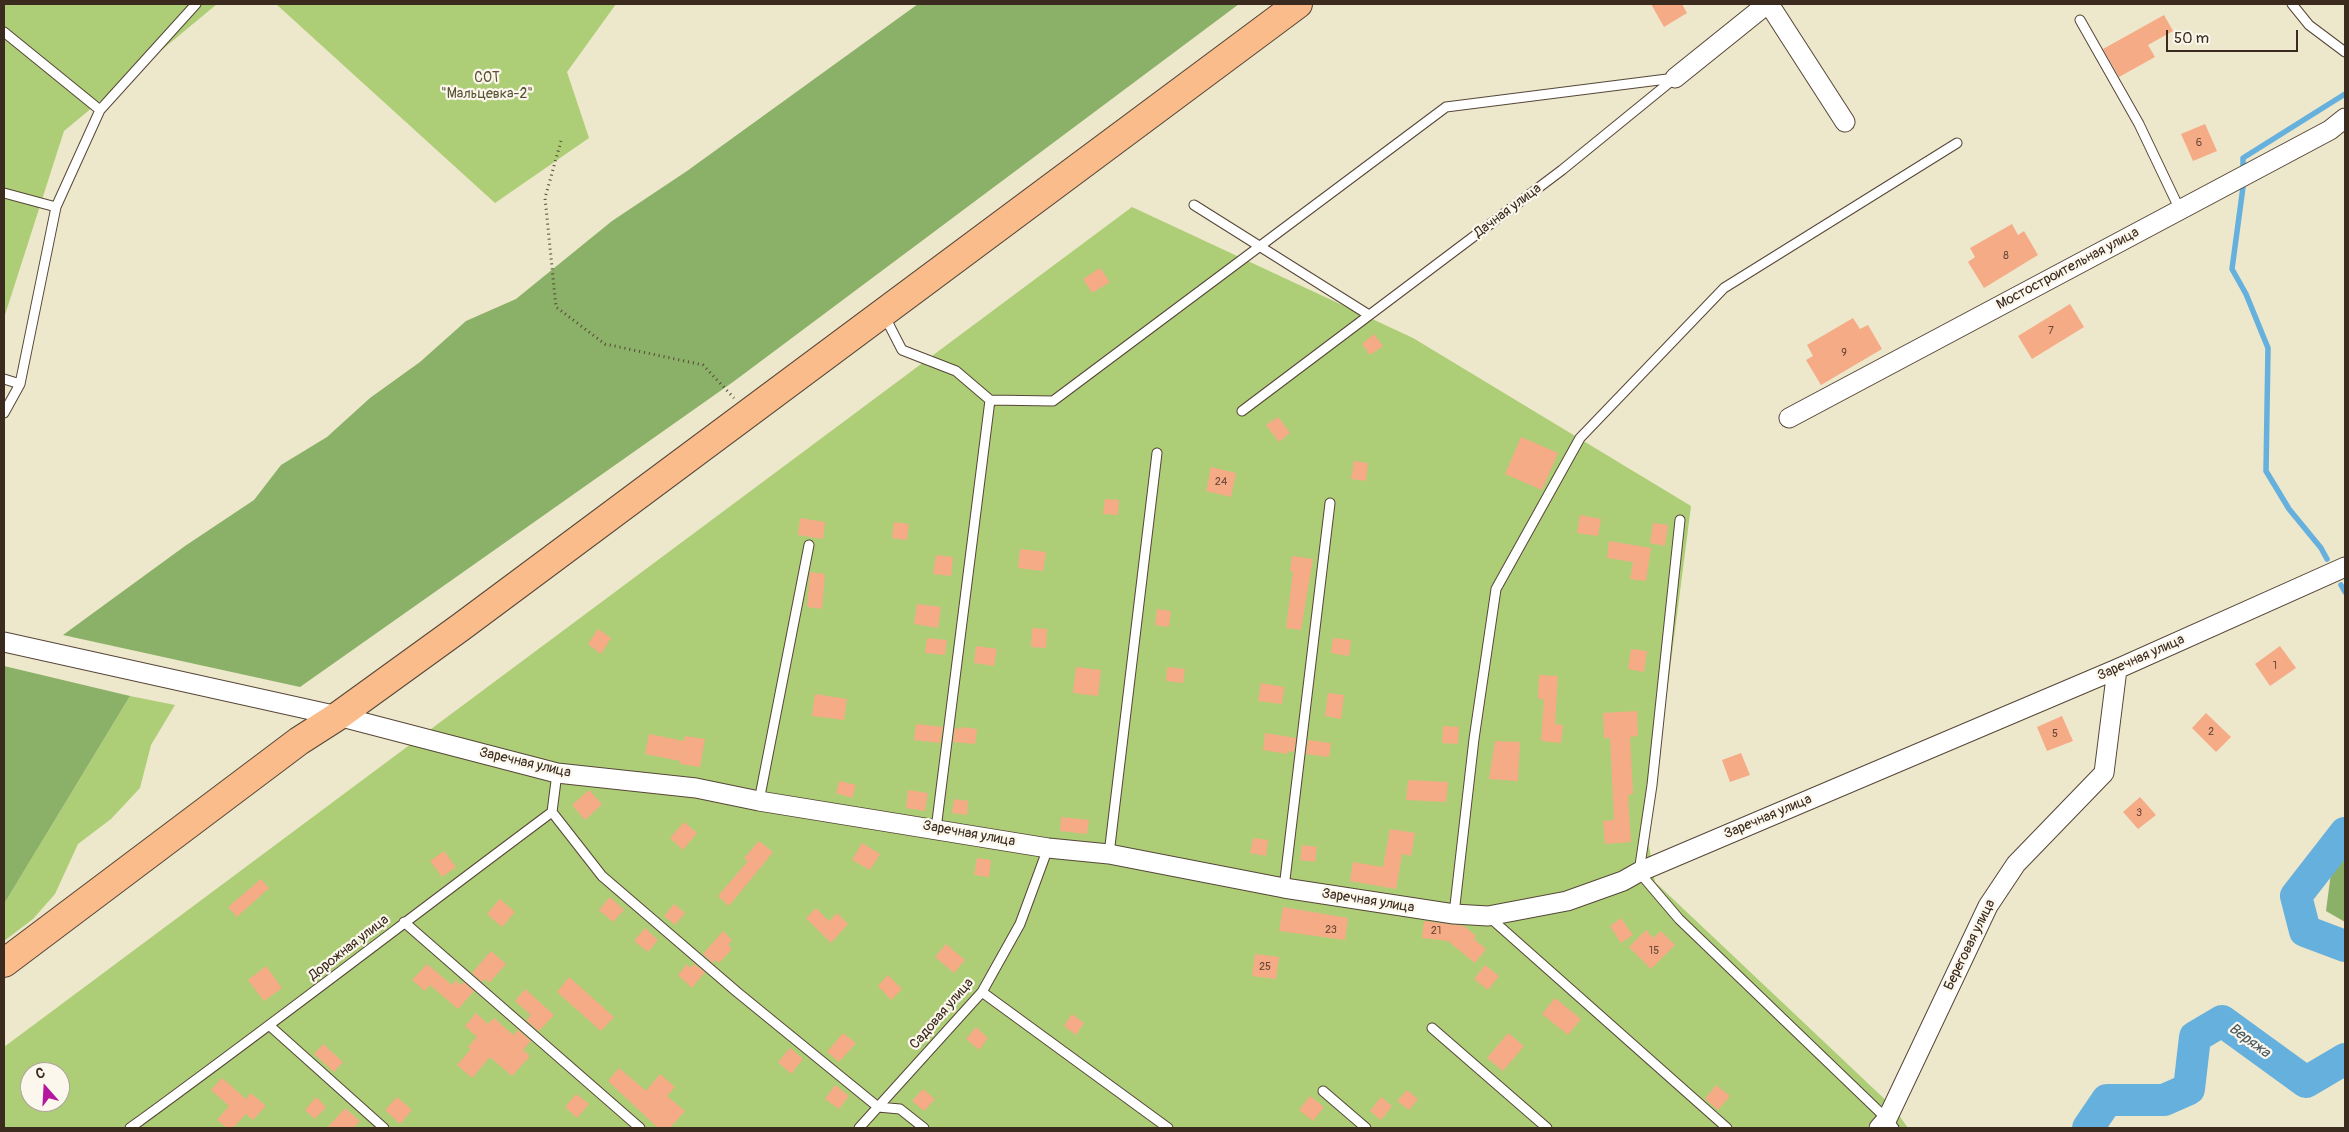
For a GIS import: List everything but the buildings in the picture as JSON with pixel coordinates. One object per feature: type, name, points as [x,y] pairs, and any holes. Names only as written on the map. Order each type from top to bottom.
[{"type":"main road","points":[[4,963],[299,741],[338,716],[461,628],[1298,4]]},
{"type":"street","name":"Дачная улица","points":[[1675,78],[1768,4]]},
{"type":"street","points":[[1768,4],[1845,122]]},
{"type":"street","name":"Мостостроительная улица","points":[[1789,418],[2330,130],[2345,118]]},
{"type":"street","name":"Заречная улица","points":[[4,642],[338,716],[557,773],[696,788],[759,801],[936,828],[1048,848],[1109,854],[1284,888],[1454,914],[1488,916],[1567,901],[1623,881],[1639,872],[2118,669],[2345,567]]},
{"type":"street","name":"Береговая улица","points":[[1887,1125],[1988,906],[2016,864],[2104,773],[2118,669]]},
{"type":"lane","points":[[4,413],[20,384],[56,207],[100,110],[196,4]]},
{"type":"lane","points":[[2292,4],[2309,25],[2345,52]]},
{"type":"lane","points":[[2080,20],[2139,124],[2180,210]]},
{"type":"lane","points":[[4,32],[100,110]]},
{"type":"lane","points":[[883,313],[902,350],[956,371],[990,400],[1053,401],[1446,107],[1675,78]]},
{"type":"lane","name":"Дачная улица","points":[[1242,411],[1562,170],[1675,78]]},
{"type":"lane","points":[[1454,914],[1474,739],[1496,589],[1580,438],[1724,288],[1957,143]]},
{"type":"lane","points":[[4,193],[56,207]]},
{"type":"lane","points":[[1194,205],[1369,315]]},
{"type":"lane","points":[[4,379],[20,384]]},
{"type":"lane","points":[[936,828],[990,400]]},
{"type":"lane","points":[[1109,854],[1156,452]]},
{"type":"lane","points":[[1284,888],[1330,503]]},
{"type":"lane","points":[[1680,520],[1652,785],[1639,872],[1679,919],[1887,1125]]},
{"type":"lane","points":[[759,801],[809,545]]},
{"type":"lane","points":[[557,773],[552,812],[602,876],[737,992],[878,1107],[900,1109],[924,1128]]},
{"type":"lane","name":"Дорожная улица","points":[[130,1128],[270,1026],[404,922],[552,812]]},
{"type":"lane","name":"Садовая улица","points":[[859,1128],[982,992],[1020,924],[1048,848]]},
{"type":"lane","points":[[1488,916],[1727,1128]]},
{"type":"lane","points":[[404,922],[640,1128]]},
{"type":"lane","points":[[982,992],[1168,1128]]},
{"type":"lane","points":[[270,1026],[384,1128]]},
{"type":"lane","points":[[1432,1028],[1547,1128]]},
{"type":"lane","points":[[1323,1091],[1366,1128]]},
{"type":"path","points":[[561,141],[545,198],[556,307],[605,344],[703,365],[749,413]]},
{"type":"green space","points":[[4,4],[217,4],[64,131],[4,318]]},
{"type":"green space","name":"СОТ \"Мальцевка-2\"","points":[[276,4],[616,4],[567,72],[589,138],[495,203]]},
{"type":"green space","points":[[918,4],[1239,4],[733,382],[300,687],[63,635],[185,546],[254,500],[281,465],[327,437],[370,398],[420,362],[466,321],[516,299],[612,221],[687,171]]},
{"type":"green space","points":[[1132,207],[1413,338],[1691,506],[1648,840],[1655,882],[1893,1107],[1908,1128],[4,1128],[4,1047]]},
{"type":"green space","points":[[4,666],[130,696],[4,904]]},
{"type":"green space","points":[[130,696],[175,705],[151,745],[140,788],[111,819],[78,844],[55,894],[33,919],[4,941],[4,904]]},
{"type":"green space","points":[[2345,855],[2345,922],[2326,911],[2332,865]]},
{"type":"waterway","points":[[2243,165],[2243,158],[2345,94]]},
{"type":"waterway","points":[[2243,187],[2232,269],[2246,294],[2268,348],[2266,471],[2289,509],[2321,548],[2327,559]]},
{"type":"waterway","points":[[2341,585],[2345,592]]},
{"type":"waterway","name":"Веряжа","points":[[2345,833],[2296,896],[2305,931],[2345,946]]},
{"type":"waterway","name":"Веряжа","points":[[2088,1128],[2107,1100],[2164,1100],[2189,1089],[2195,1037],[2222,1021],[2306,1082],[2345,1059]]}]
